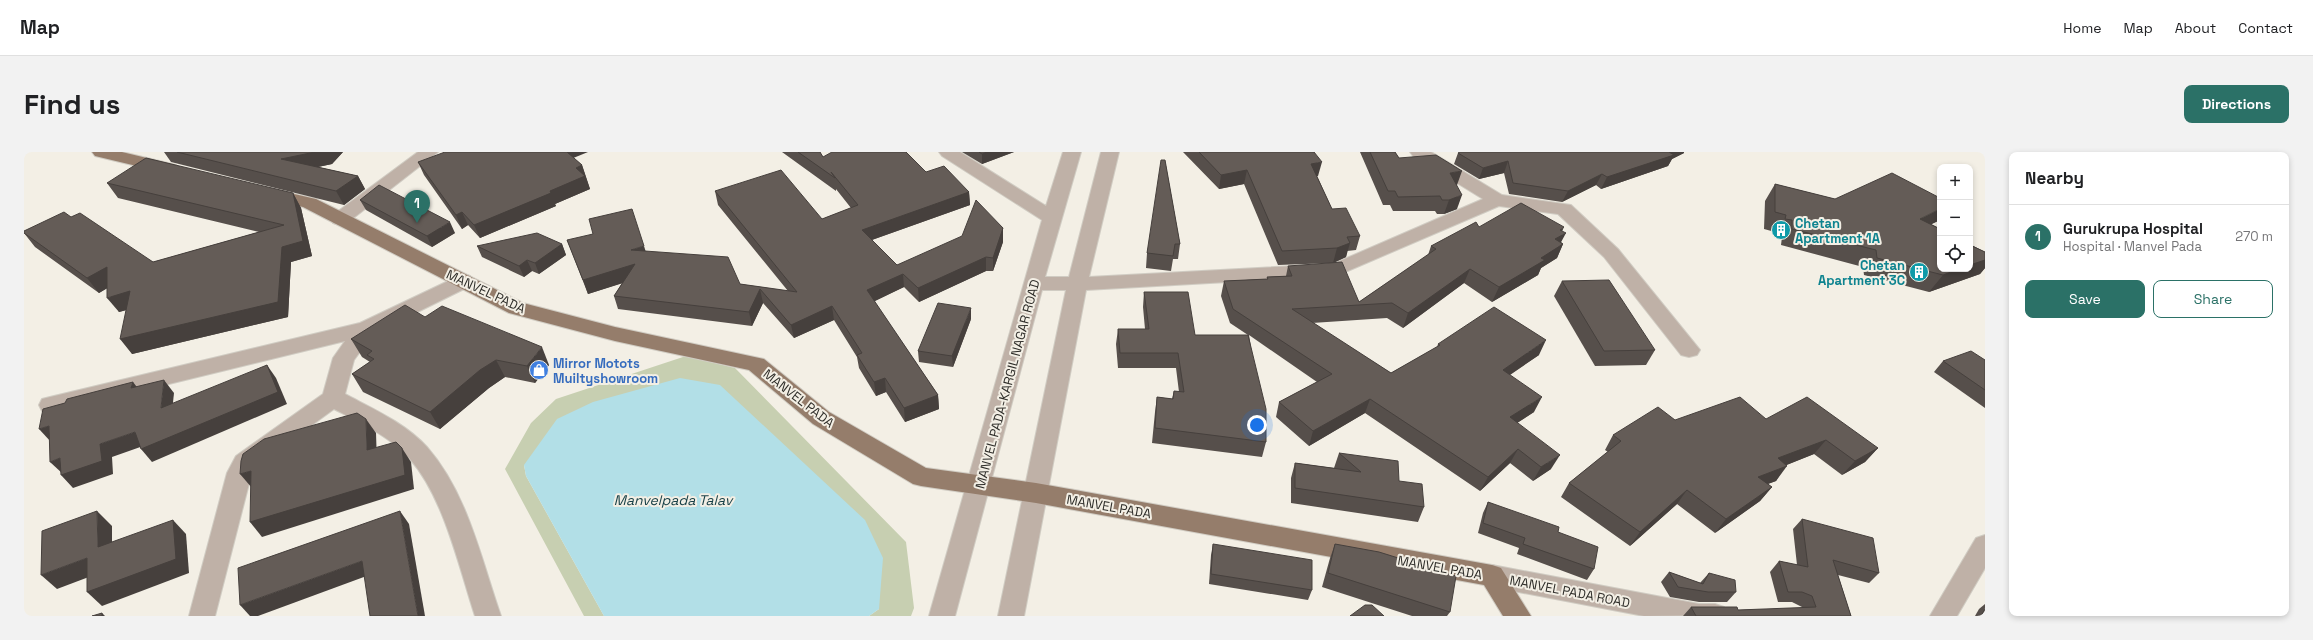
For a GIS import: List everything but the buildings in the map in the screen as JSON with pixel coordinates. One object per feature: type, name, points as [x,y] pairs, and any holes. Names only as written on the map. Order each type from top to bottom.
[{"type":"main road","points":[[101,152],[193,175]]},
{"type":"main road","name":"MANVEL PADA","points":[[247,188],[309,203],[516,308],[615,334],[756,364],[821,418],[921,476],[1036,493],[1492,576],[1518,616]]},
{"type":"street","points":[[340,219],[429,152]]},
{"type":"street","points":[[948,152],[1051,217]]},
{"type":"street","name":"MANVEL PADA-KARGIL NAGAR ROAD","points":[[942,616],[980,484],[1051,217],[1072,152]]},
{"type":"street","points":[[1011,616],[1077,284],[1110,152]]},
{"type":"street","points":[[1419,152],[1497,200],[1564,209],[1611,253],[1690,350]]},
{"type":"street","points":[[1034,283],[1077,284],[1336,270],[1497,200]]},
{"type":"street","points":[[50,405],[366,329],[463,281]]},
{"type":"street","points":[[202,616],[239,473],[244,462],[333,398],[344,358],[366,329]]},
{"type":"street","points":[[333,398],[386,426],[418,452],[447,495],[488,616]]},
{"type":"street","points":[[1943,616],[1985,545]]},
{"type":"street","name":"MANVEL PADA ROAD","points":[[1492,576],[1699,615],[1737,615]]},
{"type":"green space","name":"Manvelpada Talav","points":[[686,356],[735,368],[906,542],[914,608],[911,616],[869,616],[879,609],[524,465],[526,476],[604,616],[584,616],[505,469],[531,423],[556,399]]},
{"type":"water","name":"Manvelpada Talav","points":[[680,378],[720,385],[865,520],[883,558],[879,609],[869,616],[604,616],[526,476],[524,465],[557,419],[593,402]]},
{"type":"place","name":"Gurukrupa Hospital","points":[[417,223]]},
{"type":"place","name":"Chetan Apartment 1A","points":[[1781,230]]},
{"type":"place","name":"Chetan Apartment 3C","points":[[1919,272]]},
{"type":"place","name":"Mirror Motots Muiltyshowroom","points":[[539,370]]}]
